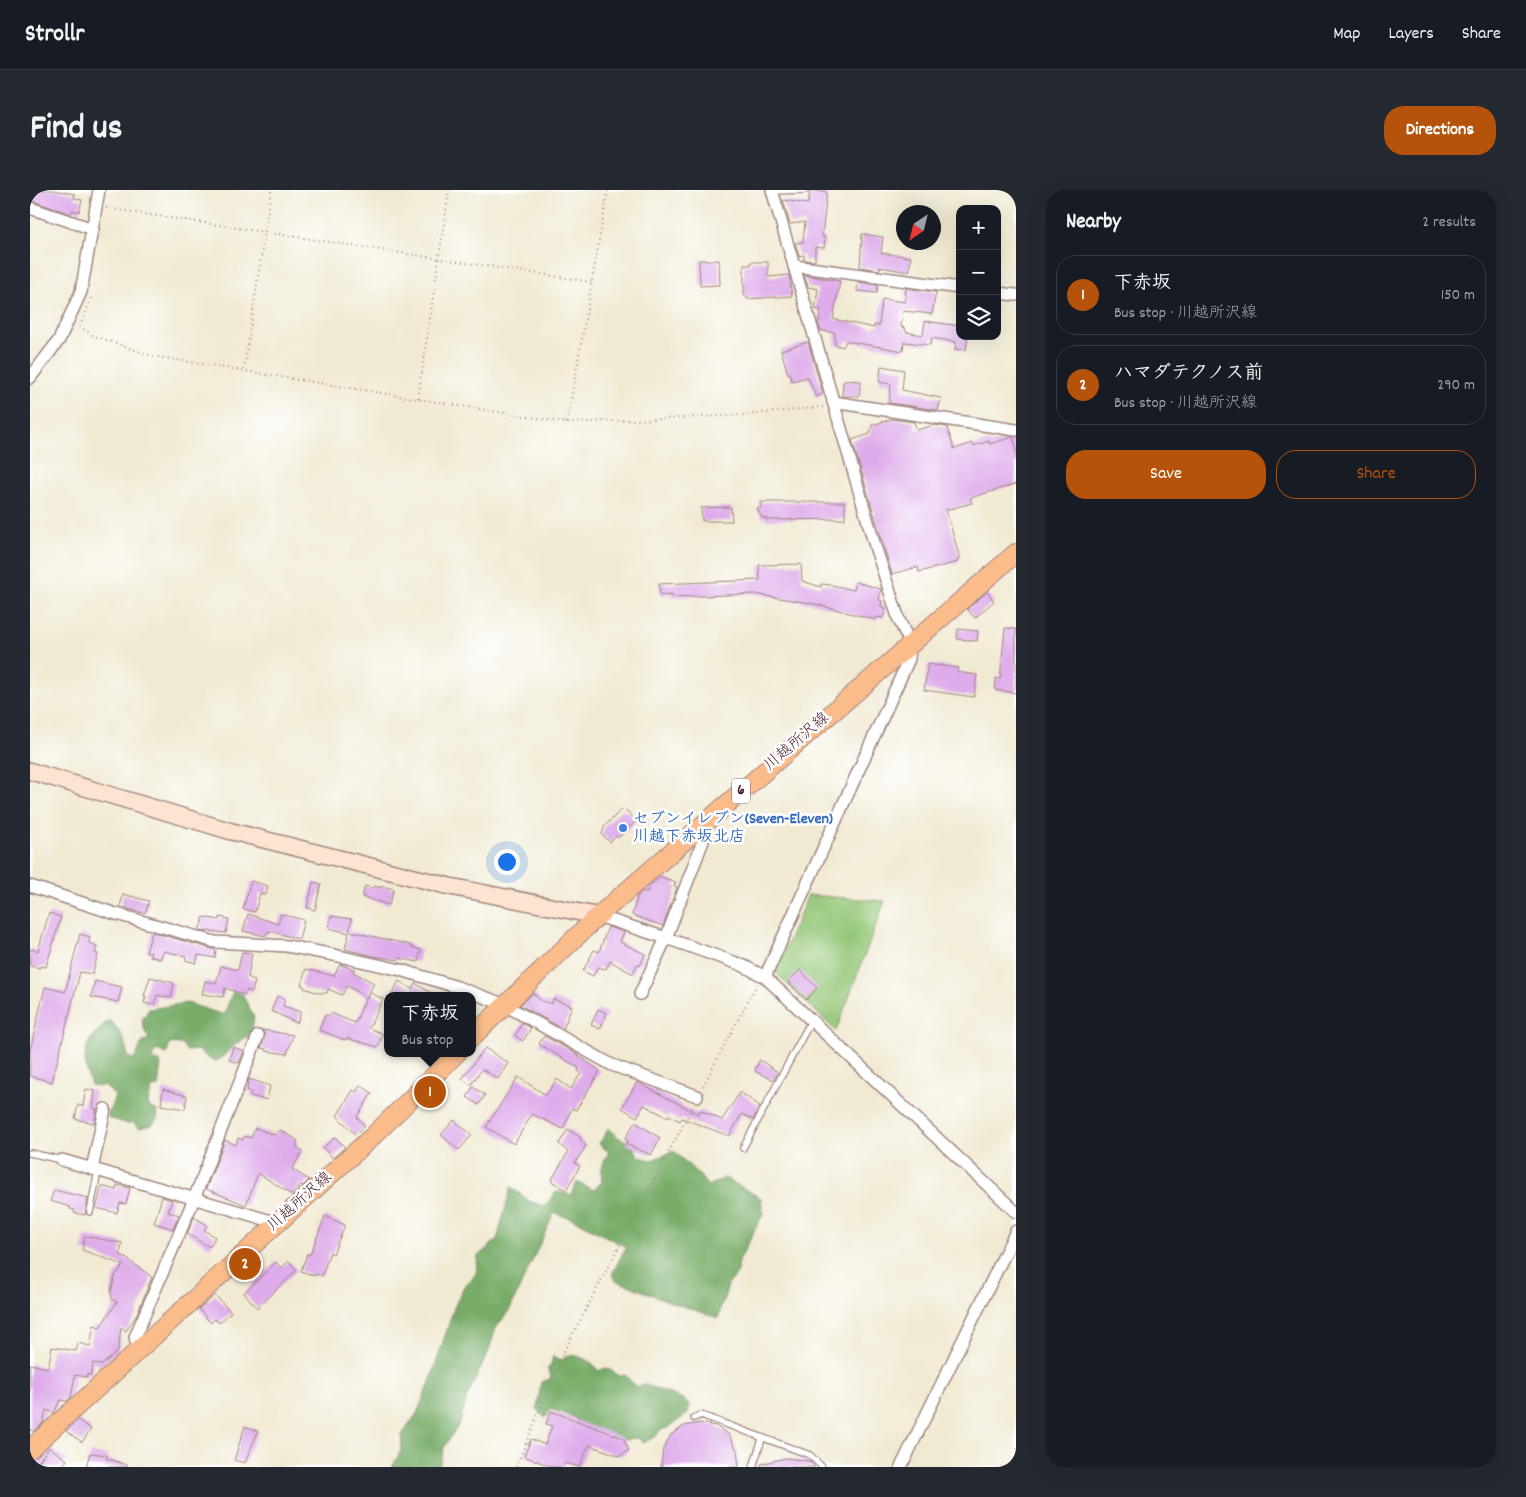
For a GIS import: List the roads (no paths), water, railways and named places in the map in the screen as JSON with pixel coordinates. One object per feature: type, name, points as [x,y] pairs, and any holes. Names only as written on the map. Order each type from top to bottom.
[{"type":"main road","name":"川越所沢線","points":[[476,1033],[598,916],[910,643],[1016,553]]},
{"type":"main road","name":"川越所沢線","points":[[30,1449],[387,1122],[452,1057]]},
{"type":"street","points":[[30,378],[59,340],[81,292],[99,190]]},
{"type":"street","points":[[763,976],[909,659],[910,643],[899,620],[875,546],[772,191]]},
{"type":"street","points":[[30,208],[93,229]]},
{"type":"street","points":[[794,266],[956,287]]},
{"type":"street","points":[[1001,294],[1016,296]]},
{"type":"street","points":[[834,404],[1016,430]]},
{"type":"street","points":[[30,771],[230,831],[448,886],[598,916],[742,965],[763,976],[812,1019],[1016,1212]]},
{"type":"street","points":[[640,994],[666,938],[703,841],[696,831]]},
{"type":"street","points":[[30,886],[172,931],[215,942],[287,946],[334,955],[439,982],[469,992]]},
{"type":"street","points":[[476,995],[504,1004],[612,1065],[697,1096]]},
{"type":"street","points":[[138,1350],[135,1337],[194,1198],[258,1036]]},
{"type":"street","points":[[95,1170],[105,1109]]},
{"type":"street","points":[[62,1160],[278,1223]]},
{"type":"street","points":[[901,1467],[1016,1232]]},
{"type":"lane","points":[[772,191],[805,190]]},
{"type":"lane","points":[[743,1148],[812,1019]]},
{"type":"lane","points":[[30,1153],[62,1160]]},
{"type":"lane","points":[[90,1212],[95,1170]]},
{"type":"lane","points":[[694,1418],[701,1415],[762,1439],[810,1455],[822,1467]]},
{"type":"lane","points":[[753,1467],[762,1439]]},
{"type":"place","name":"セブンイレブン(Seven-Eleven) 川越下赤坂北店","points":[[623,828]]},
{"type":"place","name":"下赤坂","points":[[430,1092]]},
{"type":"place","name":"ハマダテクノス前","points":[[245,1264]]}]
